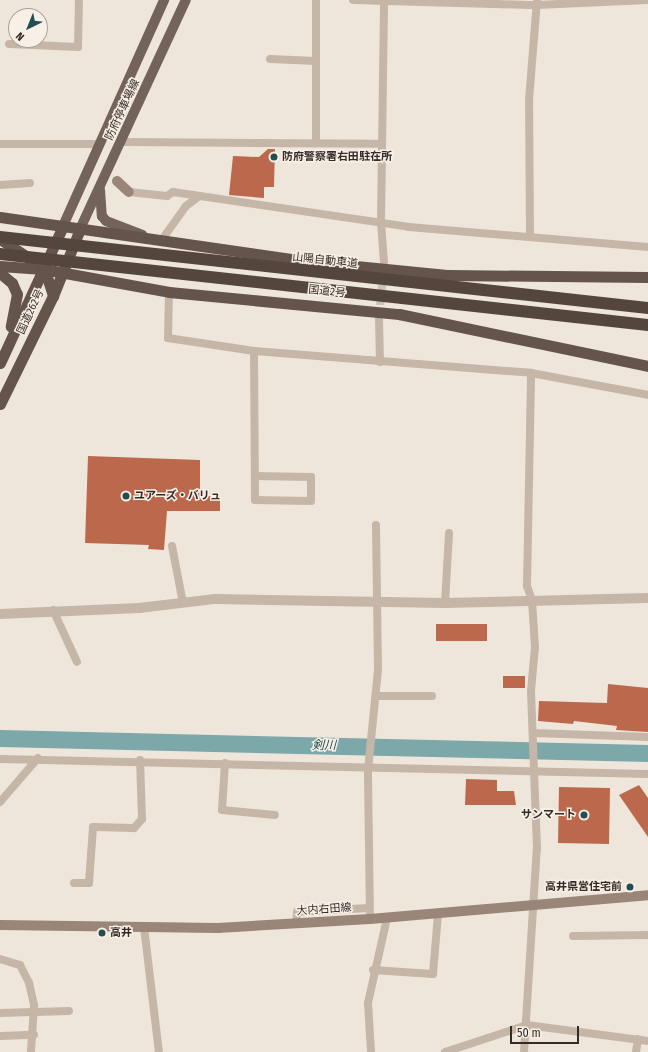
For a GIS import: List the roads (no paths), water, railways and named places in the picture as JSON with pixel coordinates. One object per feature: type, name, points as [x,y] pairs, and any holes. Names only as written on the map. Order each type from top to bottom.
[{"type":"highway","points":[[0,217],[305,261],[449,274],[648,277]]},
{"type":"highway","name":"国道262号","points":[[0,363],[63,226]]},
{"type":"highway","name":"国道262号","points":[[0,404],[64,272],[80,229]]},
{"type":"highway","points":[[0,238],[16,247],[42,270],[53,296]]},
{"type":"highway","name":"山陽自動車道","points":[[0,238],[648,308]]},
{"type":"highway","points":[[0,254],[648,325]]},
{"type":"highway","name":"国道2号","points":[[0,266],[64,272],[169,292],[399,314],[648,366]]},
{"type":"highway","points":[[0,273],[12,283],[17,294],[7,348]]},
{"type":"main road","name":"防府停車場線","points":[[63,226],[164,0]]},
{"type":"main road","name":"防府停車場線","points":[[80,229],[186,0]]},
{"type":"main road","points":[[117,181],[129,192]]},
{"type":"main road","points":[[99,188],[102,216],[106,221],[148,239]]},
{"type":"main road","name":"大内右田線","points":[[0,925],[144,927],[296,924],[438,914],[648,895]]},
{"type":"street","points":[[48,46],[78,47],[79,0]]},
{"type":"street","points":[[316,0],[316,144]]},
{"type":"street","points":[[353,0],[384,3],[399,1],[537,2],[648,0]]},
{"type":"street","points":[[530,237],[529,100],[537,2]]},
{"type":"street","points":[[384,3],[380,222],[384,262]]},
{"type":"street","points":[[270,60],[316,61]]},
{"type":"street","points":[[121,142],[381,144]]},
{"type":"street","points":[[0,144],[100,144]]},
{"type":"street","points":[[105,177],[117,181]]},
{"type":"street","points":[[0,185],[30,183]]},
{"type":"street","points":[[129,192],[167,196],[173,192],[380,222],[648,247]]},
{"type":"street","points":[[161,241],[186,206],[198,196]]},
{"type":"street","points":[[169,292],[168,338],[254,351],[531,374],[648,395]]},
{"type":"street","points":[[379,319],[380,362]]},
{"type":"street","points":[[254,351],[255,500],[311,501],[311,477],[255,476]]},
{"type":"street","points":[[524,1052],[527,1025],[533,905],[535,771],[532,600],[527,586],[531,374]]},
{"type":"street","points":[[370,919],[368,770],[376,696],[376,525]]},
{"type":"street","points":[[446,603],[449,533]]},
{"type":"street","points":[[172,546],[183,603]]},
{"type":"street","points":[[0,614],[246,599],[446,603],[648,598]]},
{"type":"street","points":[[53,610],[77,662]]},
{"type":"street","points":[[376,696],[432,696]]},
{"type":"street","points":[[534,736],[648,736]]},
{"type":"street","points":[[0,759],[38,758],[140,760],[368,770],[535,771],[648,774]]},
{"type":"street","points":[[0,802],[38,758]]},
{"type":"street","points":[[74,883],[89,883],[93,827],[134,828],[142,819],[140,760]]},
{"type":"street","points":[[225,763],[222,810],[275,815]]},
{"type":"street","points":[[296,924],[296,912],[369,908]]},
{"type":"street","points":[[372,970],[433,974],[438,914]]},
{"type":"street","points":[[371,1052],[368,1003],[372,970],[387,918]]},
{"type":"street","points":[[144,927],[159,1052]]},
{"type":"street","points":[[573,936],[648,935]]},
{"type":"street","points":[[0,959],[20,965],[29,983],[34,1035],[31,1052]]},
{"type":"street","points":[[0,1013],[33,1014],[68,1011]]},
{"type":"street","points":[[445,1052],[527,1025],[648,1041]]},
{"type":"street","points":[[0,1036],[34,1035]]},
{"type":"street","points":[[636,1052],[638,1039]]},
{"type":"waterway","name":"剣川","points":[[0,738],[648,753]]},
{"type":"tunnel","points":[[379,317],[383,275]]},
{"type":"place","name":"防府警察署右田駐在所","points":[[274,157]]},
{"type":"place","name":"ユアーズ・バリュ","points":[[126,496]]},
{"type":"place","name":"サンマート","points":[[584,815]]},
{"type":"place","name":"高井県営住宅前","points":[[630,887]]},
{"type":"place","name":"高井","points":[[102,933]]}]
